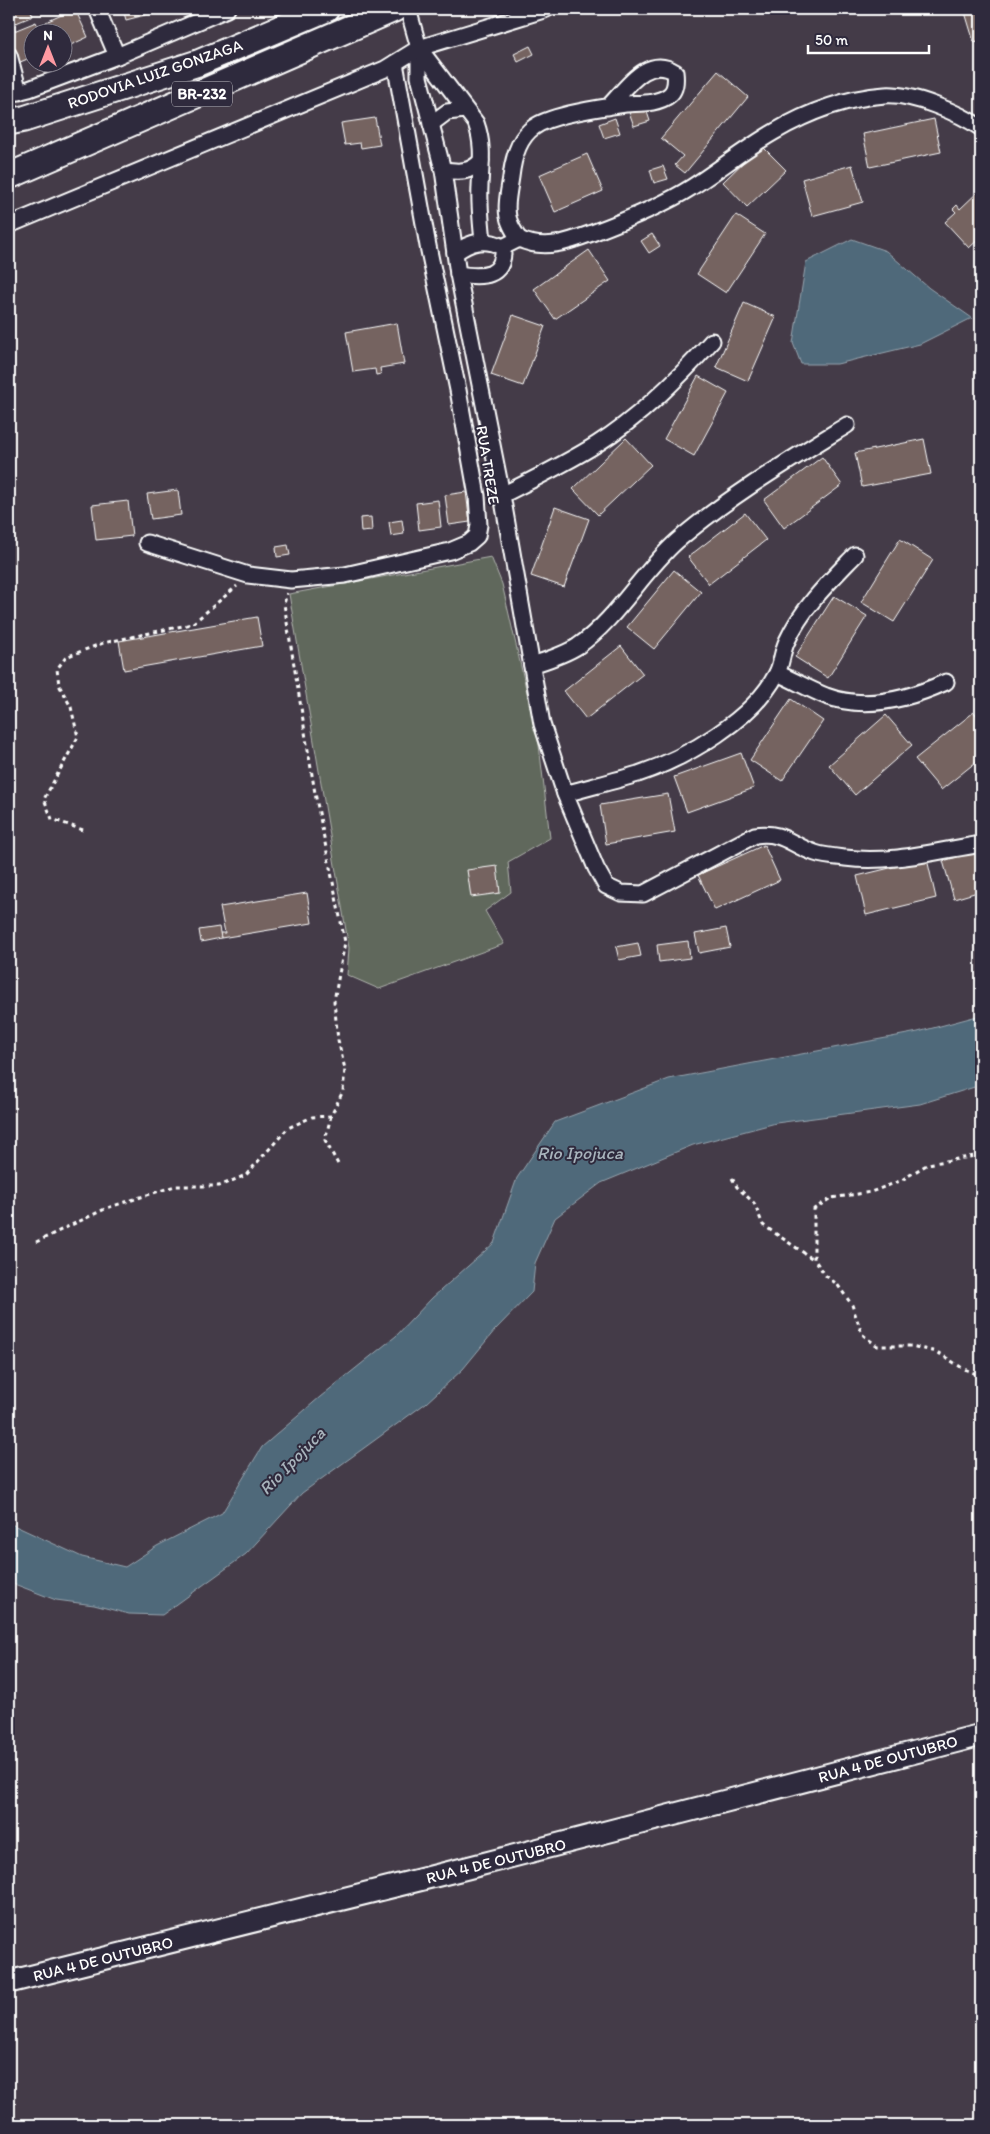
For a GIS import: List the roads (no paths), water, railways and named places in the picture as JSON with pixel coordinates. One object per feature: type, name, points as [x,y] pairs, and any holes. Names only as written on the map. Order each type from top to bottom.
[{"type":"highway","name":"RODOVIA LUIZ GONZAGA","points":[[9,122],[198,63],[326,9]]},
{"type":"highway","name":"RODOVIA LUIZ GONZAGA","points":[[9,176],[394,9]]},
{"type":"main road","name":"RUA 4 DE OUTUBRO","points":[[9,1982],[467,1868],[981,1734]]},
{"type":"street","points":[[97,9],[117,56]]},
{"type":"street","points":[[9,55],[14,93],[117,56],[227,9]]},
{"type":"street","points":[[408,9],[419,48],[419,77],[443,170],[458,274],[502,494],[542,724],[565,794],[596,868],[606,886],[621,893],[643,894],[755,835],[766,833],[780,835],[815,853],[845,858],[880,860],[981,844]]},
{"type":"street","points":[[9,226],[385,69],[419,48],[547,9]]},
{"type":"street","points":[[419,48],[476,124],[480,136],[480,204],[483,241]]},
{"type":"street","name":"RUA TREZE","points":[[147,543],[248,575],[291,580],[345,575],[450,551],[469,543],[477,536],[477,496],[460,400],[428,246],[395,63]]},
{"type":"street","points":[[608,107],[553,119],[534,126],[520,142],[512,164],[508,201],[509,222],[519,239],[531,245],[547,246],[566,243],[616,224],[690,188],[775,131],[838,102],[887,95],[931,103],[981,128]]},
{"type":"street","points":[[431,124],[447,112],[465,110]]},
{"type":"street","points":[[443,170],[467,171],[474,168],[481,161]]},
{"type":"street","points":[[503,247],[519,239]]},
{"type":"street","points":[[455,252],[464,246],[483,241],[493,242],[503,247]]},
{"type":"street","points":[[458,274],[479,277],[490,274],[500,266],[504,258],[503,247]]},
{"type":"street","points":[[502,494],[598,444],[647,407],[684,372],[712,341]]},
{"type":"street","points":[[532,665],[559,656],[577,646],[597,630],[649,568],[676,541],[705,518],[782,465],[847,425]]},
{"type":"street","points":[[565,794],[640,773],[685,754],[728,726],[758,700],[777,673],[787,641],[802,616],[820,591],[855,555]]},
{"type":"street","points":[[777,673],[828,696],[863,702],[888,702],[919,695],[946,682]]},
{"type":"water","points":[[852,239],[886,251],[929,288],[972,318],[920,344],[837,364],[801,364],[793,343],[806,262]]},
{"type":"water","name":"Rio Ipojuca","points":[[981,1015],[981,1085],[920,1104],[776,1123],[693,1145],[601,1183],[555,1218],[535,1263],[532,1292],[495,1330],[463,1369],[426,1403],[302,1493],[246,1554],[162,1615],[129,1614],[94,1605],[56,1600],[9,1582],[9,1523],[82,1557],[125,1567],[157,1546],[222,1513],[262,1447],[320,1397],[396,1336],[432,1298],[494,1243],[517,1178],[555,1122],[669,1079],[918,1032]]}]
